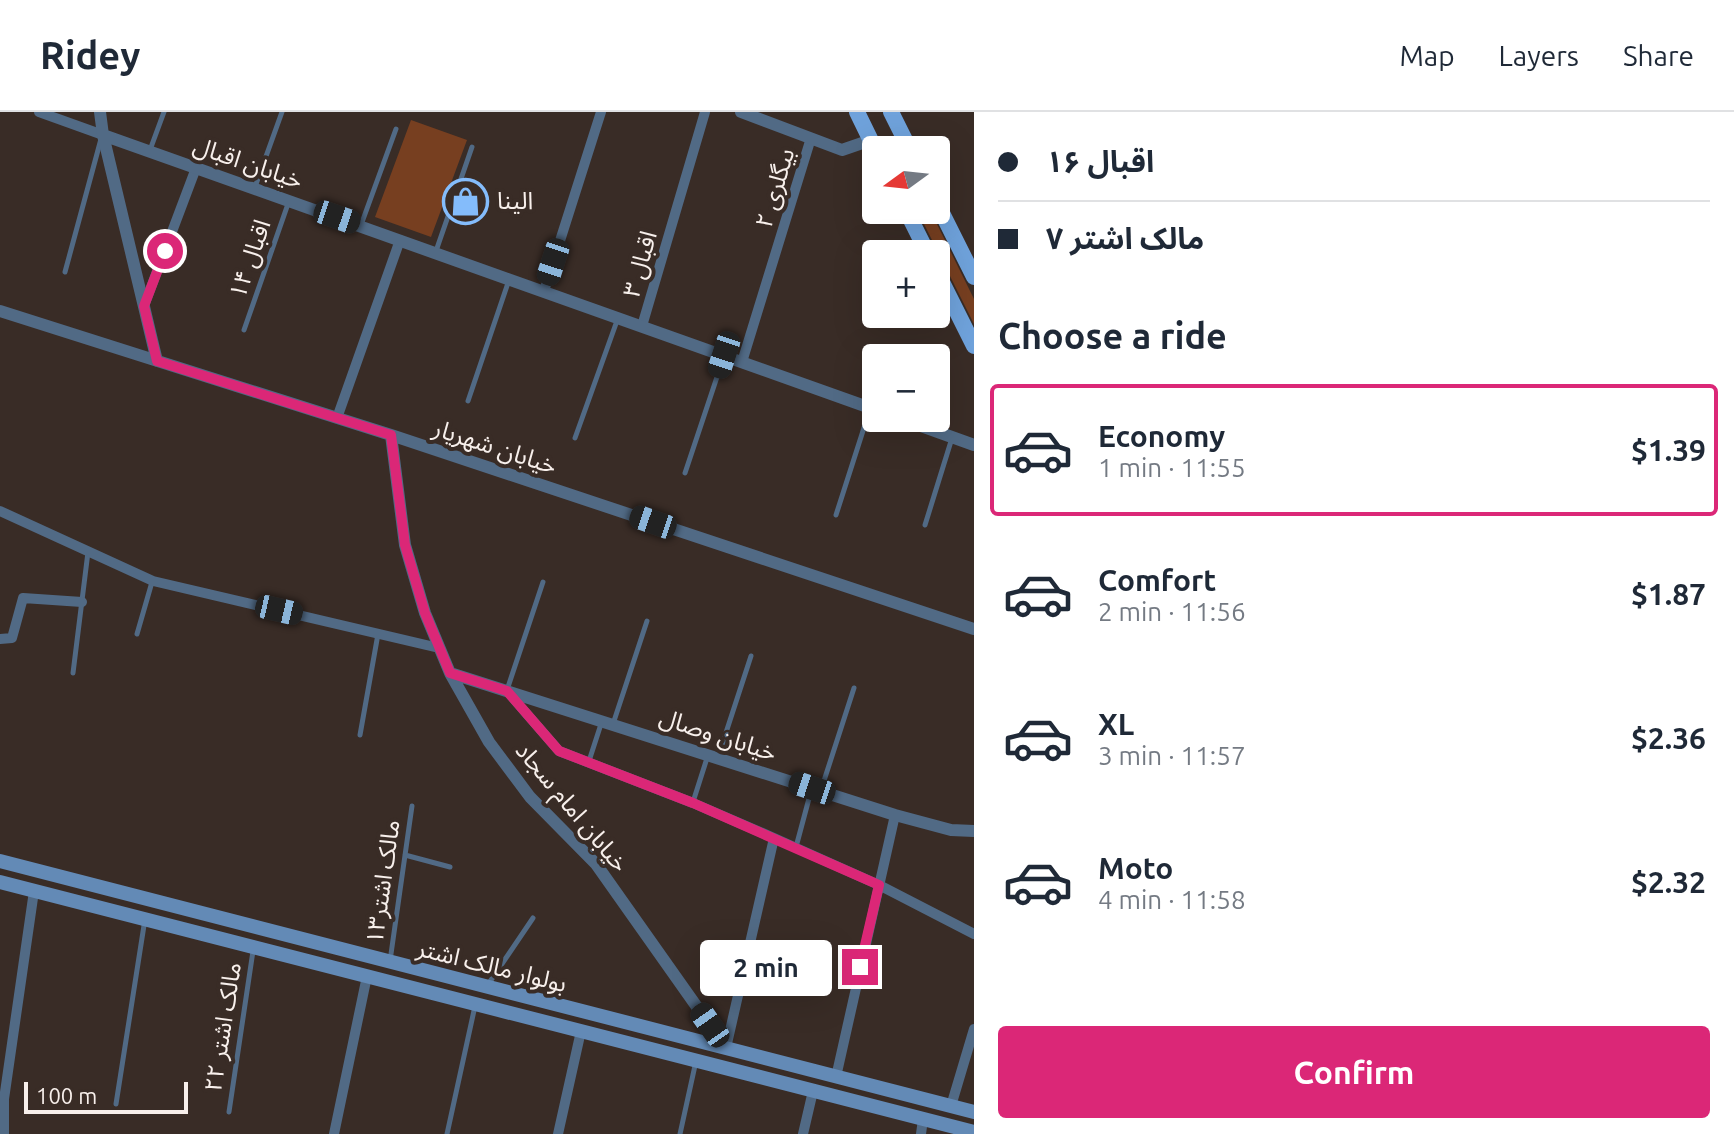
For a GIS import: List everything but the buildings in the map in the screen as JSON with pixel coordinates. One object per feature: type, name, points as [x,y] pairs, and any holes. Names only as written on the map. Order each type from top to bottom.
[{"type":"main road","points":[[857,112],[869,136]]},
{"type":"main road","points":[[891,112],[903,136]]},
{"type":"main road","points":[[948,224],[974,277]]},
{"type":"main road","points":[[950,298],[974,346]]},
{"type":"main road","name":"بولوار مالک اشتر","points":[[0,861],[974,1112]]},
{"type":"main road","name":"بولوار مالک اشتر","points":[[0,882],[852,1101],[922,1127],[974,1132]]},
{"type":"main road","points":[[310,962],[315,942]]},
{"type":"main road","points":[[648,1048],[653,1029]]},
{"type":"main road","points":[[852,1101],[858,1082]]},
{"type":"street","points":[[39,112],[103,135]]},
{"type":"street","points":[[100,112],[157,361]]},
{"type":"street","points":[[544,291],[601,112]]},
{"type":"street","name":"اقبال ۳","points":[[642,326],[705,112]]},
{"type":"street","points":[[741,112],[842,150],[862,147]]},
{"type":"street","name":"خیابان اقبال","points":[[103,135],[862,405]]},
{"type":"street","name":"بیگلری ۲","points":[[742,362],[811,138]]},
{"type":"street","points":[[144,306],[196,168]]},
{"type":"street","points":[[337,418],[400,240]]},
{"type":"street","name":"خیابان شهریار","points":[[0,311],[391,435],[974,629]]},
{"type":"street","points":[[939,432],[974,445]]},
{"type":"street","name":"خیابان امام سجاد","points":[[391,435],[405,545],[425,613],[450,673],[497,753],[530,797],[596,864],[726,1048]]},
{"type":"street","points":[[0,511],[153,581],[439,648]]},
{"type":"street","points":[[0,639],[12,638],[23,598],[82,602]]},
{"type":"street","name":"خیابان وصال","points":[[450,673],[895,815],[951,830],[974,831]]},
{"type":"street","points":[[507,691],[559,751],[774,838],[879,885],[974,934]]},
{"type":"street","points":[[836,1077],[895,815]]},
{"type":"street","points":[[726,1048],[774,838]]},
{"type":"street","points":[[4,1134],[4,1099],[34,891]]},
{"type":"street","points":[[334,1134],[367,976]]},
{"type":"street","points":[[951,1106],[974,1029]]},
{"type":"street","points":[[558,1134],[581,1031]]},
{"type":"street","points":[[803,1134],[813,1091]]},
{"type":"lane","points":[[149,151],[164,112]]},
{"type":"lane","points":[[254,188],[282,112]]},
{"type":"lane","points":[[360,226],[396,129]]},
{"type":"lane","points":[[65,272],[103,135]]},
{"type":"lane","points":[[435,252],[472,147]]},
{"type":"lane","name":"اقبال ۱۴","points":[[244,330],[289,201]]},
{"type":"lane","points":[[468,401],[509,278]]},
{"type":"lane","points":[[575,438],[619,317]]},
{"type":"lane","points":[[685,473],[724,355]]},
{"type":"lane","points":[[836,515],[865,432]]},
{"type":"lane","points":[[925,525],[953,437]]},
{"type":"lane","points":[[73,673],[88,551]]},
{"type":"lane","points":[[137,634],[153,581]]},
{"type":"lane","points":[[507,691],[543,582]]},
{"type":"lane","points":[[588,762],[607,723],[647,621]]},
{"type":"lane","points":[[360,735],[378,633]]},
{"type":"lane","points":[[693,803],[751,656]]},
{"type":"lane","points":[[796,848],[854,688]]},
{"type":"lane","name":"مالک اشتر۱۳","points":[[390,962],[412,806]]},
{"type":"lane","points":[[405,855],[450,867]]},
{"type":"lane","points":[[487,987],[533,918]]},
{"type":"lane","points":[[116,1104],[145,919]]},
{"type":"lane","name":"مالک اشتر ۲۲","points":[[229,1112],[253,947]]},
{"type":"lane","points":[[447,1134],[476,1004]]},
{"type":"lane","points":[[680,1134],[696,1061]]},
{"type":"shaded area","points":[[411,120],[467,140],[431,237],[375,217]]},
{"type":"shaded area","points":[[924,224],[937,224],[945,240],[932,240]]},
{"type":"shaded area","points":[[950,250],[974,299],[974,324],[950,276]]},
{"type":"place","name":"الینا","points":[[466,201]]},
{"type":"route","points":[[165,251],[144,306],[157,361],[391,435],[405,545],[425,613],[450,673],[507,691],[559,751],[693,803],[879,885],[860,967]]}]
